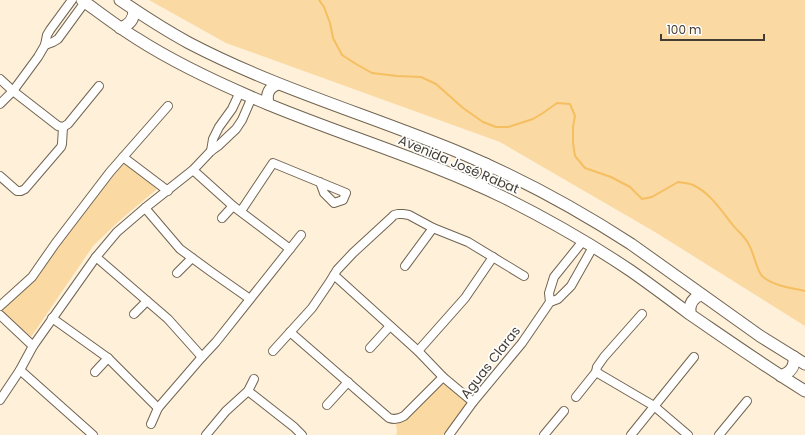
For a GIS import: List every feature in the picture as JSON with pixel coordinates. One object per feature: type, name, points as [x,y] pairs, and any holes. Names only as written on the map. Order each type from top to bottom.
[{"type":"street","points":[[0,104],[13,91],[38,57],[45,45],[47,35],[72,0]]},
{"type":"street","name":"Avenida José Rabat","points":[[120,0],[188,42],[218,57],[278,84],[486,164],[556,199],[609,230],[760,336],[805,364]]},
{"type":"street","points":[[45,45],[58,39],[84,1]]},
{"type":"street","name":"Avenida José Rabat","points":[[84,1],[120,28],[151,47],[179,63],[240,92],[437,168],[477,185],[552,222],[629,270],[781,376],[805,391]]},
{"type":"street","points":[[120,28],[131,22],[134,10]]},
{"type":"street","points":[[0,79],[58,126],[63,127],[68,124],[100,86]]},
{"type":"street","points":[[268,104],[268,92],[273,86],[278,84]]},
{"type":"street","points":[[211,151],[213,139],[219,127],[232,109],[240,92]]},
{"type":"street","points":[[0,400],[20,370],[33,346],[96,257],[117,232],[193,170],[211,151],[236,129],[242,120],[252,97]]},
{"type":"street","points":[[0,306],[32,277],[55,244],[110,172],[168,106]]},
{"type":"street","points":[[0,176],[17,191],[25,189],[61,147],[63,127]]},
{"type":"street","points":[[123,157],[168,191]]},
{"type":"street","points":[[241,211],[273,164],[320,182]]},
{"type":"street","points":[[477,185],[486,177],[488,170],[486,164]]},
{"type":"street","points":[[193,170],[233,206],[290,249]]},
{"type":"street","points":[[222,218],[233,206]]},
{"type":"street","points":[[146,208],[180,249],[250,299]]},
{"type":"street","points":[[273,351],[312,308],[337,270],[394,215],[410,215],[433,228],[468,242],[524,276]]},
{"type":"street","points":[[405,266],[433,228]]},
{"type":"street","points":[[151,424],[158,408],[216,342],[300,235]]},
{"type":"street","name":"Aguas Claras","points":[[550,302],[549,293],[554,277],[583,241]]},
{"type":"street","name":"Aguas Claras","points":[[449,435],[473,402],[522,343],[550,302],[558,299],[571,286],[593,247]]},
{"type":"street","points":[[96,257],[168,319],[202,357]]},
{"type":"street","points":[[418,351],[465,298],[493,257]]},
{"type":"street","points":[[177,273],[192,258]]},
{"type":"street","points":[[334,275],[418,351],[443,377],[473,402]]},
{"type":"street","points":[[690,313],[689,309],[692,301],[696,297],[702,295]]},
{"type":"street","points":[[134,314],[147,301]]},
{"type":"street","points":[[576,397],[596,372],[597,367],[604,357],[642,314]]},
{"type":"street","points":[[0,315],[33,346]]},
{"type":"street","points":[[52,318],[108,358],[158,408]]},
{"type":"street","points":[[370,348],[390,326]]},
{"type":"street","points":[[290,332],[389,418],[401,418],[404,416],[443,377]]},
{"type":"street","points":[[630,435],[694,357]]},
{"type":"street","points":[[781,376],[788,373],[792,369],[794,357]]},
{"type":"street","points":[[95,372],[108,358]]},
{"type":"street","points":[[20,370],[93,435]]},
{"type":"street","points":[[596,372],[654,406],[688,435]]},
{"type":"street","points":[[206,435],[226,411],[248,391],[254,378]]},
{"type":"street","points":[[327,405],[348,382]]},
{"type":"street","points":[[248,391],[302,435]]},
{"type":"street","points":[[719,435],[747,401]]},
{"type":"street","points":[[544,435],[564,411]]},
{"type":"shaded area","points":[[149,0],[805,0],[805,326],[655,232],[500,142],[226,43]]},
{"type":"shaded area","points":[[124,162],[157,189],[119,221],[93,246],[31,337],[0,310],[33,281]]},
{"type":"shaded area","points":[[446,384],[464,398],[466,403],[464,409],[443,435],[396,435],[396,424],[414,412],[440,385]]},
{"type":"waterway","points":[[319,0],[324,7],[330,23],[333,38],[342,55],[372,73],[421,77],[436,84],[463,108],[483,122],[496,127],[508,127],[533,119],[557,103],[570,104],[575,116],[573,127],[575,156],[585,168],[611,177],[630,187],[642,199],[652,197],[678,182],[691,184],[699,188],[714,202],[745,239],[751,248],[762,276],[771,282],[788,288],[805,291]]}]
